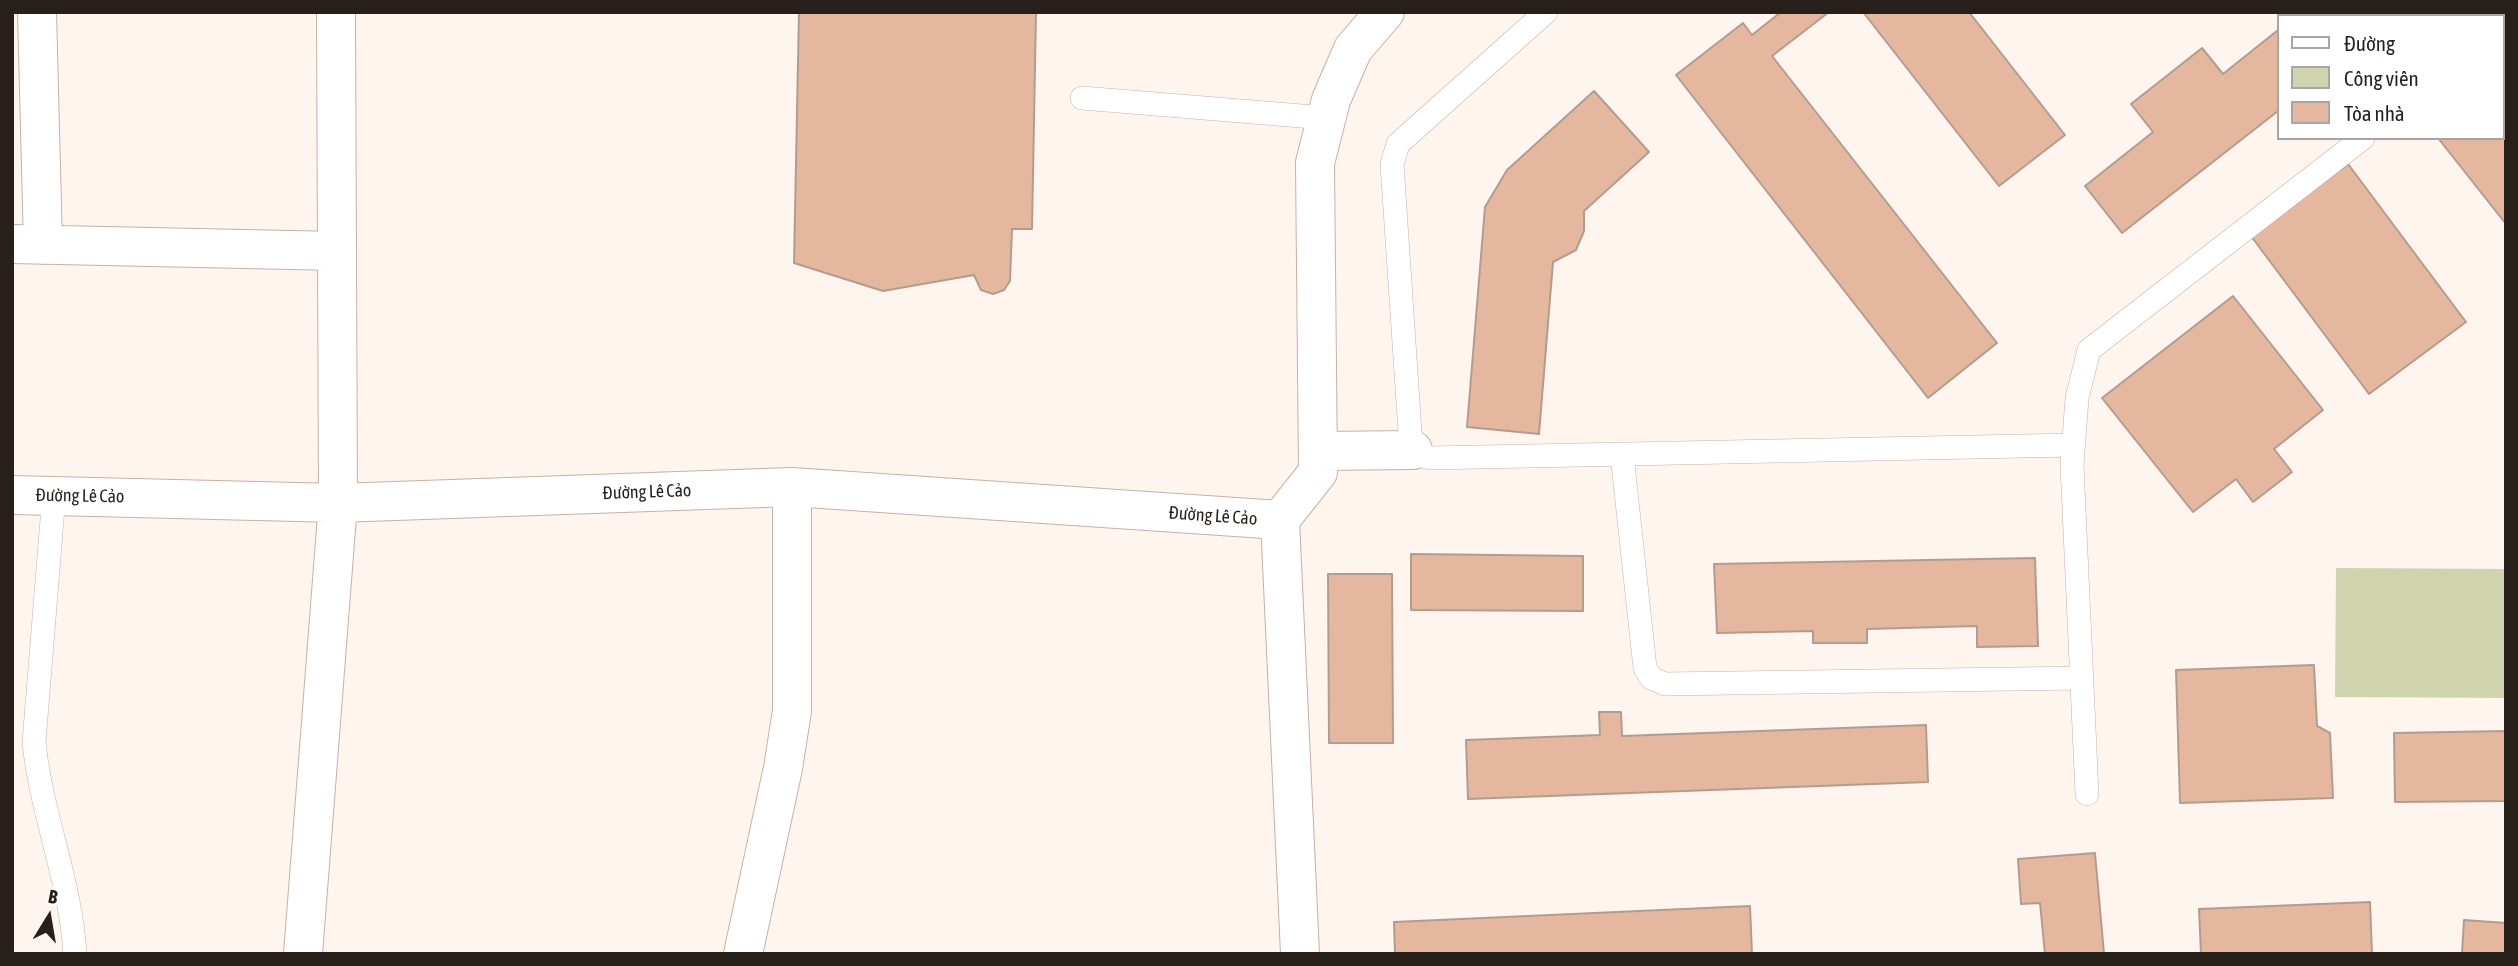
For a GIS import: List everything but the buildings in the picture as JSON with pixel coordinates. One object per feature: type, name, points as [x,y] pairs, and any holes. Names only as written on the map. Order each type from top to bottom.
[{"type":"street","points":[[37,12],[28,244],[337,251]]},
{"type":"street","points":[[303,954],[338,502],[336,12]]},
{"type":"street","points":[[1300,954],[1280,520],[1318,472],[1315,163],[1331,100],[1353,49],[1385,12]]},
{"type":"street","points":[[1318,451],[1413,450]]},
{"type":"street","points":[[743,954],[783,768],[792,710],[792,487]]},
{"type":"street","name":"Đường Lê Cảo","points":[[12,495],[338,502],[792,487],[1280,520]]},
{"type":"lane","points":[[1546,12],[1398,144],[1394,154],[1392,164],[1415,454],[1430,458],[2073,445]]},
{"type":"lane","points":[[1082,98],[1326,118]]},
{"type":"lane","points":[[2087,794],[2072,465],[2077,398],[2089,350],[2360,140]]},
{"type":"lane","points":[[1622,454],[1645,668],[1651,678],[1665,684],[2082,678]]},
{"type":"lane","points":[[54,495],[34,742],[37,777],[74,922],[75,954]]},
{"type":"green space","points":[[2336,568],[2506,569],[2506,698],[2335,697]]}]
